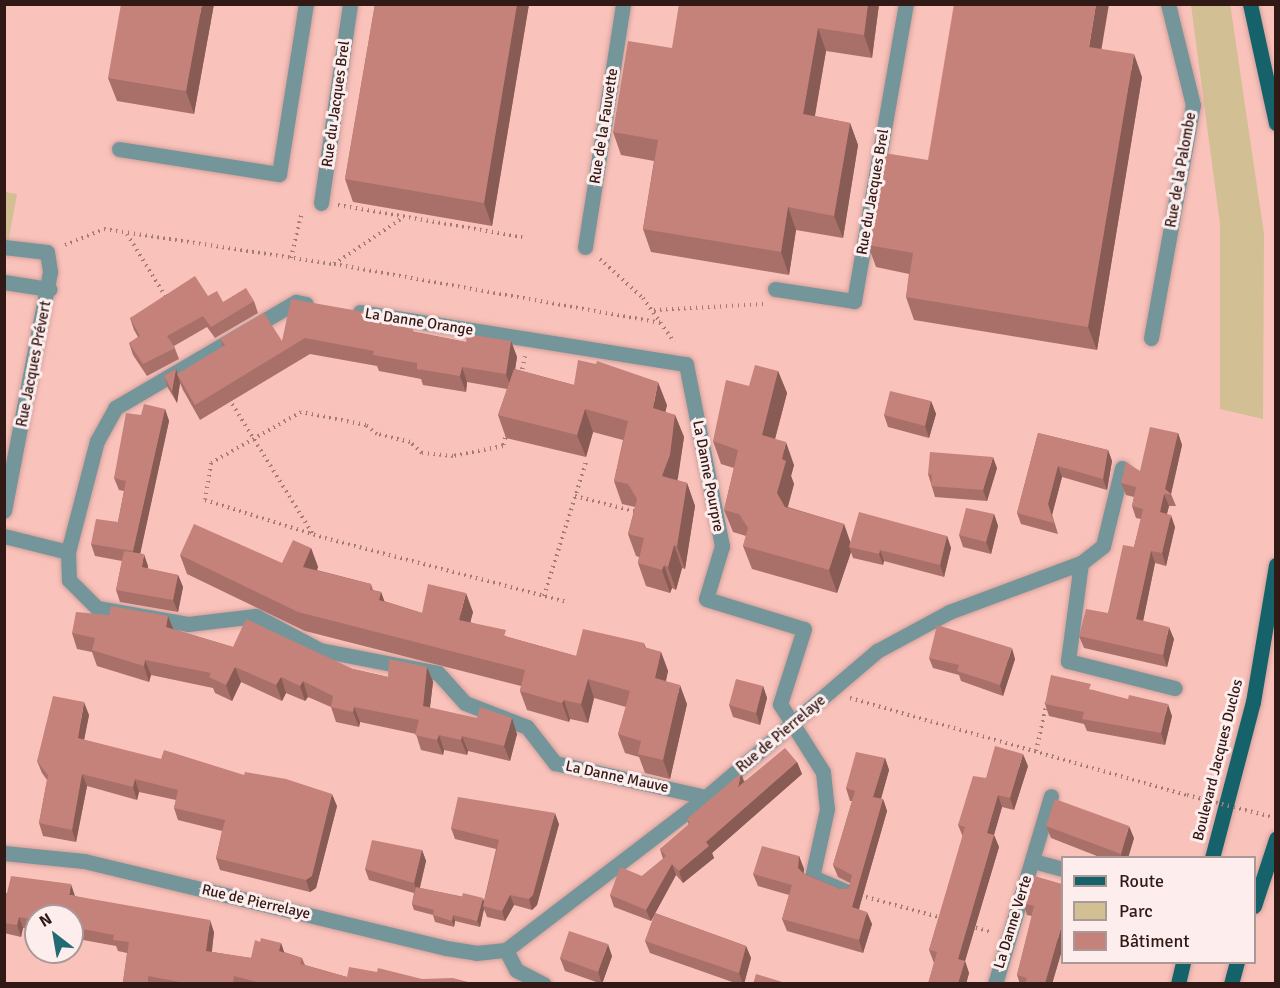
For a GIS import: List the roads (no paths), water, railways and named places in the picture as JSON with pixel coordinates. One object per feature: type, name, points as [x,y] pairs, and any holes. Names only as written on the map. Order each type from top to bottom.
[{"type":"main road","points":[[1250,4],[1275,123]]},
{"type":"main road","name":"Boulevard Jacques Duclos","points":[[1213,856],[1253,702],[1275,565]]},
{"type":"main road","points":[[1256,900],[1275,839]]},
{"type":"main road","points":[[1178,984],[1183,964]]},
{"type":"main road","points":[[1230,984],[1237,964]]},
{"type":"street","points":[[119,149],[279,174],[306,4]]},
{"type":"street","name":"Rue du Jacques Brel","points":[[321,203],[350,4]]},
{"type":"street","name":"Rue de la Fauvette","points":[[585,247],[623,4]]},
{"type":"street","name":"Rue du Jacques Brel","points":[[776,289],[854,301],[906,4]]},
{"type":"street","name":"Rue de la Palombe","points":[[1151,338],[1193,105],[1168,4]]},
{"type":"street","name":"Rue Jacques Prévert","points":[[4,247],[47,252],[49,289],[4,511]]},
{"type":"street","points":[[4,282],[49,289]]},
{"type":"street","points":[[4,536],[68,552],[97,441],[116,408],[296,302],[320,306]]},
{"type":"street","name":"La Danne Orange","points":[[343,309],[686,364]]},
{"type":"street","name":"La Danne Pourpre","points":[[686,364],[722,546],[706,599],[804,629],[780,704],[792,723]]},
{"type":"street","name":"Rue de Pierrelaye","points":[[4,853],[84,861],[456,950],[476,953],[506,950],[706,797],[877,651],[949,612],[1081,563],[1102,546],[1122,468]]},
{"type":"street","name":"La Danne Mauve","points":[[68,552],[69,580],[97,608],[188,624],[256,616],[320,650],[438,673],[465,703],[527,728],[555,763],[706,797]]},
{"type":"street","points":[[1081,563],[1068,662],[1175,688]]},
{"type":"street","points":[[792,723],[823,772],[827,809],[812,877],[848,892]]},
{"type":"street","name":"La Danne Verte","points":[[995,984],[1051,796]]},
{"type":"street","name":"La Danne Verte","points":[[1033,861],[1061,869]]},
{"type":"street","points":[[506,950],[516,970],[536,982]]}]
